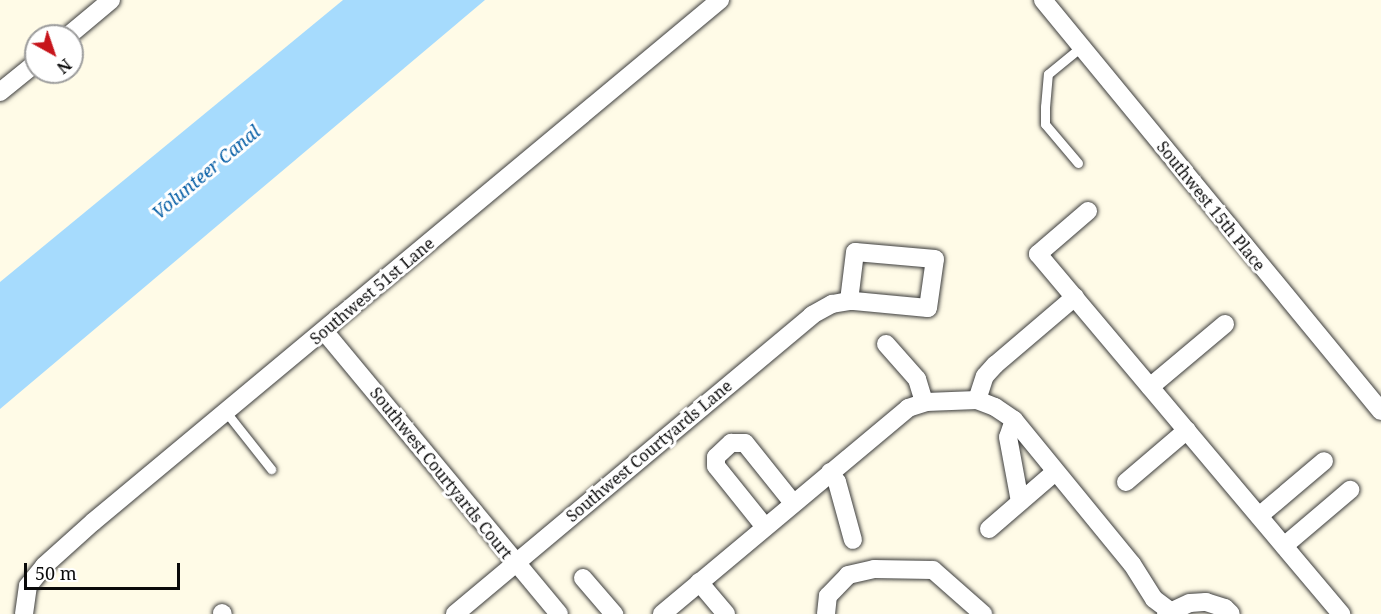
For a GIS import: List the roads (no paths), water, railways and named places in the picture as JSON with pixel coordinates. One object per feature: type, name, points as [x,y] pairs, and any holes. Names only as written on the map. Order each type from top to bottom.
[{"type":"street","points":[[82,24],[111,0]]},
{"type":"street","name":"Southwest 51st Lane","points":[[24,614],[28,586],[44,566],[93,522],[720,0]]},
{"type":"street","name":"Southwest 15th Place","points":[[1042,0],[1381,411]]},
{"type":"street","points":[[0,92],[24,73]]},
{"type":"street","points":[[1088,211],[1038,254],[1341,614]]},
{"type":"street","name":"Southwest Courtyards Lane","points":[[455,614],[812,315],[832,304],[849,302],[928,308],[935,259],[855,252],[849,302]]},
{"type":"street","points":[[977,400],[985,376],[995,365],[1075,297]]},
{"type":"street","points":[[1150,387],[1225,324]]},
{"type":"street","name":"Southwest Courtyards Court","points":[[324,330],[559,614]]},
{"type":"street","points":[[885,344],[917,379],[924,402]]},
{"type":"street","points":[[662,614],[896,416],[924,402],[977,400],[995,407],[1014,420],[1132,564],[1154,599],[1168,612],[1206,602],[1225,608],[1231,614]]},
{"type":"street","points":[[1014,420],[1008,437],[1020,502]]},
{"type":"street","points":[[1126,482],[1187,430]]},
{"type":"street","points":[[765,527],[716,466],[716,457],[731,443],[745,443],[793,503]]},
{"type":"street","points":[[1259,516],[1324,461]]},
{"type":"street","points":[[830,472],[837,482],[853,540]]},
{"type":"street","points":[[988,529],[1055,472]]},
{"type":"street","points":[[1284,546],[1350,490]]},
{"type":"street","points":[[826,614],[828,596],[848,575],[874,569],[933,570],[983,614]]},
{"type":"street","points":[[583,578],[614,614]]},
{"type":"street","points":[[699,582],[726,614]]},
{"type":"lane","points":[[1078,163],[1045,124],[1045,107],[1048,74],[1081,47]]},
{"type":"lane","points":[[226,412],[271,469]]},
{"type":"water","name":"Volunteer Canal","points":[[343,0],[485,0],[0,409],[0,282]]}]
